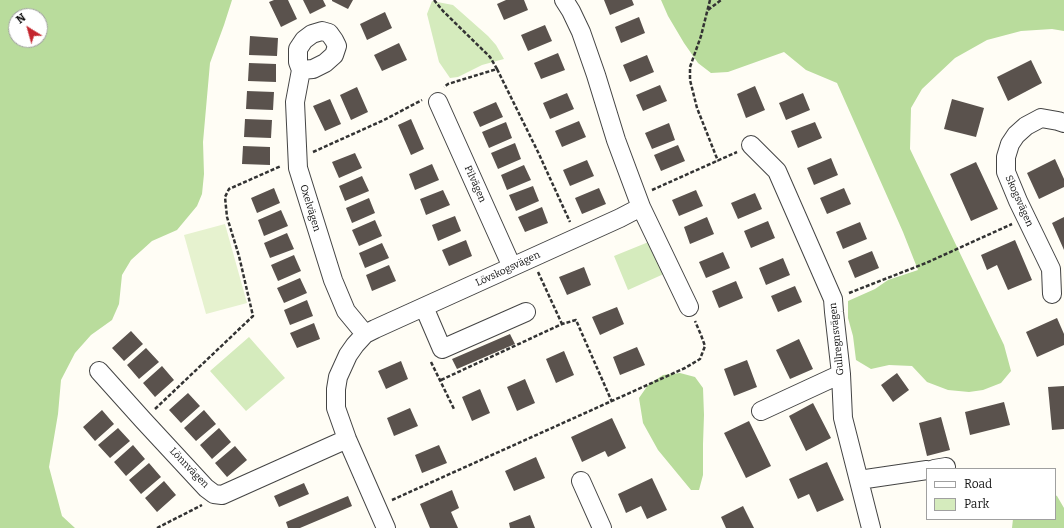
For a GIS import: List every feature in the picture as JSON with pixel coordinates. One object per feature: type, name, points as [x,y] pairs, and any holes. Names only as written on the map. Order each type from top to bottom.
[{"type":"street","points":[[564,0],[581,32],[616,140],[639,202],[690,307]]},
{"type":"street","name":"Oxelvägen","points":[[301,70],[295,102],[298,168],[333,280],[346,311],[365,334]]},
{"type":"street","name":"Pilvägen","points":[[436,98],[512,267]]},
{"type":"street","name":"Skogsvägen","points":[[1052,294],[1051,269],[1026,218],[1006,172],[1006,158],[1010,144],[1016,135],[1026,126],[1041,118],[1064,123]]},
{"type":"street","name":"Gullregnsvägen","points":[[752,146],[777,171],[834,299],[844,418],[871,528]]},
{"type":"street","name":"Lövskogsvägen","points":[[386,528],[347,439],[336,408],[336,389],[338,377],[348,355],[365,334],[577,237],[639,202]]},
{"type":"street","points":[[424,307],[442,349],[526,312]]},
{"type":"street","name":"Lönnvägen","points":[[99,370],[206,488],[214,494],[222,495],[347,439]]},
{"type":"street","points":[[761,411],[841,374]]},
{"type":"street","points":[[859,480],[926,470]]},
{"type":"street","points":[[581,481],[602,528]]},
{"type":"path","points":[[434,0],[443,11],[490,57],[498,69],[577,237]]},
{"type":"path","points":[[710,0],[701,36],[690,67],[690,80],[697,108],[718,161]]},
{"type":"path","points":[[708,10],[721,0]]},
{"type":"path","points":[[143,420],[253,316],[227,217],[225,197],[229,189],[415,105],[436,98],[448,84],[498,69]]},
{"type":"path","points":[[639,202],[718,161],[752,146]]},
{"type":"path","points":[[834,299],[926,263],[1026,218]]},
{"type":"path","points":[[532,258],[562,324]]},
{"type":"path","points":[[377,507],[612,402],[685,368],[700,359],[704,346],[690,307]]},
{"type":"path","points":[[441,380],[562,324],[576,320],[612,402]]},
{"type":"path","points":[[157,528],[202,505],[214,494]]},
{"type":"green space","points":[[0,0],[232,0],[210,63],[203,142],[204,174],[202,194],[197,206],[177,230],[152,241],[131,260],[122,275],[119,304],[112,320],[91,335],[75,353],[61,380],[58,414],[49,467],[62,516],[75,528],[0,528]]},
{"type":"green space","points":[[661,0],[1064,0],[1064,31],[1052,29],[1021,31],[987,40],[955,58],[922,89],[911,108],[910,149],[1004,345],[1011,371],[1001,383],[983,390],[969,392],[948,390],[927,382],[912,366],[889,365],[871,369],[856,360],[853,336],[848,318],[848,301],[875,289],[888,280],[918,270],[903,232],[837,83],[806,70],[784,52],[728,72],[711,73],[698,63],[684,43],[668,16]]},
{"type":"green space","points":[[432,1],[453,5],[488,36],[496,45],[504,59],[482,65],[458,77],[450,78],[439,62],[427,14]]},
{"type":"green space","points":[[225,224],[247,303],[206,314],[184,235]]},
{"type":"green space","points":[[651,241],[666,273],[628,290],[614,256]]},
{"type":"green space","points":[[249,337],[285,378],[246,411],[210,371]]},
{"type":"green space","points":[[680,373],[695,377],[703,388],[703,475],[699,490],[691,490],[658,450],[643,423],[639,398],[648,385],[663,375]]},
{"type":"green space","points":[[1056,496],[1064,508],[1064,528],[1012,528],[1013,520],[1056,520]]},
{"type":"building","points":[[274,0],[288,0],[297,19],[281,27],[269,2]]},
{"type":"building","points":[[303,0],[323,0],[326,6],[310,14]]},
{"type":"building","points":[[332,0],[353,0],[348,9]]},
{"type":"building","points":[[506,0],[524,0],[528,10],[504,20],[497,4]]},
{"type":"building","points":[[604,0],[632,0],[634,5],[610,15]]},
{"type":"building","points":[[385,12],[392,28],[367,40],[360,24]]},
{"type":"building","points":[[639,17],[645,33],[621,43],[615,27]]},
{"type":"building","points":[[545,25],[552,41],[528,51],[521,35]]},
{"type":"building","points":[[250,36],[278,38],[277,56],[249,55]]},
{"type":"building","points":[[399,43],[407,60],[382,71],[374,55]]},
{"type":"building","points":[[558,53],[565,70],[541,79],[534,63]]},
{"type":"building","points":[[647,55],[654,72],[630,82],[623,65]]},
{"type":"building","points":[[1031,60],[1042,83],[1008,101],[997,77]]},
{"type":"building","points":[[249,63],[276,64],[276,82],[248,81]]},
{"type":"building","points":[[660,85],[667,101],[643,111],[636,95]]},
{"type":"building","points":[[755,86],[765,110],[746,118],[737,94]]},
{"type":"building","points":[[357,87],[368,112],[351,120],[340,95]]},
{"type":"building","points":[[247,91],[274,92],[273,110],[246,109]]},
{"type":"building","points":[[567,93],[574,109],[550,119],[543,103]]},
{"type":"building","points":[[803,93],[810,110],[786,120],[779,103]]},
{"type":"building","points":[[330,99],[341,124],[325,131],[313,106]]},
{"type":"building","points":[[952,99],[984,108],[976,137],[944,129]]},
{"type":"building","points":[[496,102],[503,117],[480,127],[473,112]]},
{"type":"building","points":[[245,119],[272,120],[271,138],[244,137]]},
{"type":"building","points":[[411,119],[424,149],[411,155],[398,125]]},
{"type":"building","points":[[579,121],[586,137],[562,147],[555,131]]},
{"type":"building","points":[[506,122],[512,138],[489,148],[482,132]]},
{"type":"building","points":[[815,122],[822,138],[798,148],[791,131]]},
{"type":"building","points":[[669,123],[675,140],[652,149],[645,133]]},
{"type":"building","points":[[515,143],[521,159],[498,169],[491,153]]},
{"type":"building","points":[[678,145],[685,161],[661,171],[654,155]]},
{"type":"building","points":[[243,146],[270,147],[270,165],[242,164]]},
{"type":"building","points":[[355,153],[362,168],[339,178],[332,162]]},
{"type":"building","points":[[831,158],[838,175],[814,185],[807,168]]},
{"type":"building","points":[[1055,159],[1064,179],[1064,187],[1039,199],[1027,173]]},
{"type":"building","points":[[587,160],[594,176],[570,186],[563,170]]},
{"type":"building","points":[[976,162],[998,209],[971,221],[950,174]]},
{"type":"building","points":[[432,164],[439,180],[415,190],[409,174]]},
{"type":"building","points":[[524,165],[531,180],[507,190],[501,175]]},
{"type":"building","points":[[362,176],[369,191],[345,201],[339,186]]},
{"type":"building","points":[[533,186],[539,201],[516,211],[509,195]]},
{"type":"building","points":[[274,188],[280,203],[257,213],[251,198]]},
{"type":"building","points":[[599,188],[606,204],[582,214],[575,198]]},
{"type":"building","points":[[844,188],[851,204],[827,214],[820,198]]},
{"type":"building","points":[[443,190],[450,205],[426,215],[420,199]]},
{"type":"building","points":[[696,190],[703,206],[679,216],[672,200]]},
{"type":"building","points":[[755,193],[762,209],[738,219],[731,203]]},
{"type":"building","points":[[369,198],[375,213],[352,223],[346,208]]},
{"type":"building","points":[[542,207],[548,223],[525,232],[518,217]]},
{"type":"building","points":[[281,210],[288,226],[264,236],[258,220]]},
{"type":"building","points":[[455,216],[461,231],[438,241],[432,225]]},
{"type":"building","points":[[707,217],[714,234],[690,244],[684,227]]},
{"type":"building","points":[[1064,217],[1064,250],[1052,223]]},
{"type":"building","points":[[375,220],[382,236],[359,246],[352,230]]},
{"type":"building","points":[[768,221],[775,238],[751,248],[744,231]]},
{"type":"building","points":[[860,222],[867,239],[843,249],[836,232]]},
{"type":"building","points":[[287,233],[294,249],[270,258],[264,243]]},
{"type":"building","points":[[466,240],[472,256],[449,266],[442,250]]},
{"type":"building","points":[[1015,240],[1032,280],[1008,290],[997,265],[987,270],[981,255]]},
{"type":"building","points":[[382,243],[389,258],[365,268],[359,253]]},
{"type":"building","points":[[872,251],[879,268],[855,278],[848,261]]},
{"type":"building","points":[[723,252],[730,268],[706,278],[699,262]]},
{"type":"building","points":[[294,255],[301,271],[278,281],[271,265]]},
{"type":"building","points":[[783,258],[790,275],[766,285],[759,268]]},
{"type":"building","points":[[389,265],[396,281],[372,291],[366,275]]},
{"type":"building","points":[[584,267],[591,285],[567,295],[559,277]]},
{"type":"building","points":[[300,278],[307,293],[284,303],[277,288]]},
{"type":"building","points":[[736,281],[743,298],[719,308],[712,291]]},
{"type":"building","points":[[795,286],[802,302],[778,312],[771,296]]},
{"type":"building","points":[[307,300],[313,316],[290,325],[284,310]]},
{"type":"building","points":[[617,307],[624,324],[600,335],[592,317]]},
{"type":"building","points":[[1057,318],[1064,334],[1064,345],[1037,357],[1026,332]]},
{"type":"building","points":[[314,323],[320,339],[297,348],[290,333]]},
{"type":"building","points":[[131,331],[143,344],[124,361],[112,348]]},
{"type":"building","points":[[510,334],[515,344],[457,369],[452,359]]},
{"type":"building","points":[[799,339],[813,369],[790,379],[776,350]]},
{"type":"building","points":[[637,347],[645,365],[620,375],[613,357]]},
{"type":"building","points":[[146,348],[159,362],[139,379],[127,365]]},
{"type":"building","points":[[564,351],[574,375],[556,383],[546,359]]},
{"type":"building","points":[[747,360],[757,387],[734,396],[724,369]]},
{"type":"building","points":[[401,361],[408,379],[386,389],[378,371]]},
{"type":"building","points":[[162,366],[174,380],[155,397],[143,383]]},
{"type":"building","points":[[897,373],[909,390],[893,402],[881,385]]},
{"type":"building","points":[[525,379],[535,403],[517,411],[507,387]]},
{"type":"building","points":[[1064,386],[1064,429],[1052,430],[1048,387]]},
{"type":"building","points":[[480,389],[490,413],[472,421],[462,397]]},
{"type":"building","points":[[188,393],[200,406],[181,423],[169,410]]},
{"type":"building","points":[[1004,402],[1010,425],[970,435],[965,412]]},
{"type":"building","points":[[813,403],[831,438],[806,451],[789,416]]},
{"type":"building","points":[[410,408],[418,426],[394,436],[387,418]]},
{"type":"building","points":[[102,410],[114,424],[95,441],[83,427]]},
{"type":"building","points":[[204,410],[216,424],[196,441],[184,428]]},
{"type":"building","points":[[941,417],[950,450],[927,456],[919,423]]},
{"type":"building","points":[[612,418],[626,448],[608,457],[605,451],[582,462],[571,437]]},
{"type":"building","points":[[749,421],[771,466],[746,478],[724,433]]},
{"type":"building","points":[[118,428],[130,441],[110,458],[98,445]]},
{"type":"building","points":[[219,428],[231,442],[212,459],[200,445]]},
{"type":"building","points":[[133,445],[145,459],[126,476],[114,462]]},
{"type":"building","points":[[439,445],[447,463],[422,473],[415,455]]},
{"type":"building","points":[[235,446],[247,460],[227,477],[215,463]]},
{"type":"building","points":[[536,457],[545,478],[514,491],[505,471]]},
{"type":"building","points":[[827,462],[844,500],[817,512],[809,494],[798,499],[789,479]]},
{"type":"building","points":[[149,463],[161,477],[141,494],[129,480]]},
{"type":"building","points":[[652,478],[667,510],[647,519],[641,506],[626,513],[618,494]]},
{"type":"building","points":[[164,481],[176,495],[157,512],[145,498]]},
{"type":"building","points":[[304,483],[309,494],[279,507],[274,496]]},
{"type":"building","points":[[452,490],[459,508],[451,512],[458,528],[430,528],[420,504]]},
{"type":"building","points":[[348,496],[352,506],[300,528],[288,528],[286,522]]},
{"type":"building","points":[[743,506],[754,528],[726,528],[721,517]]},
{"type":"building","points":[[530,515],[535,528],[510,528],[509,523]]}]
